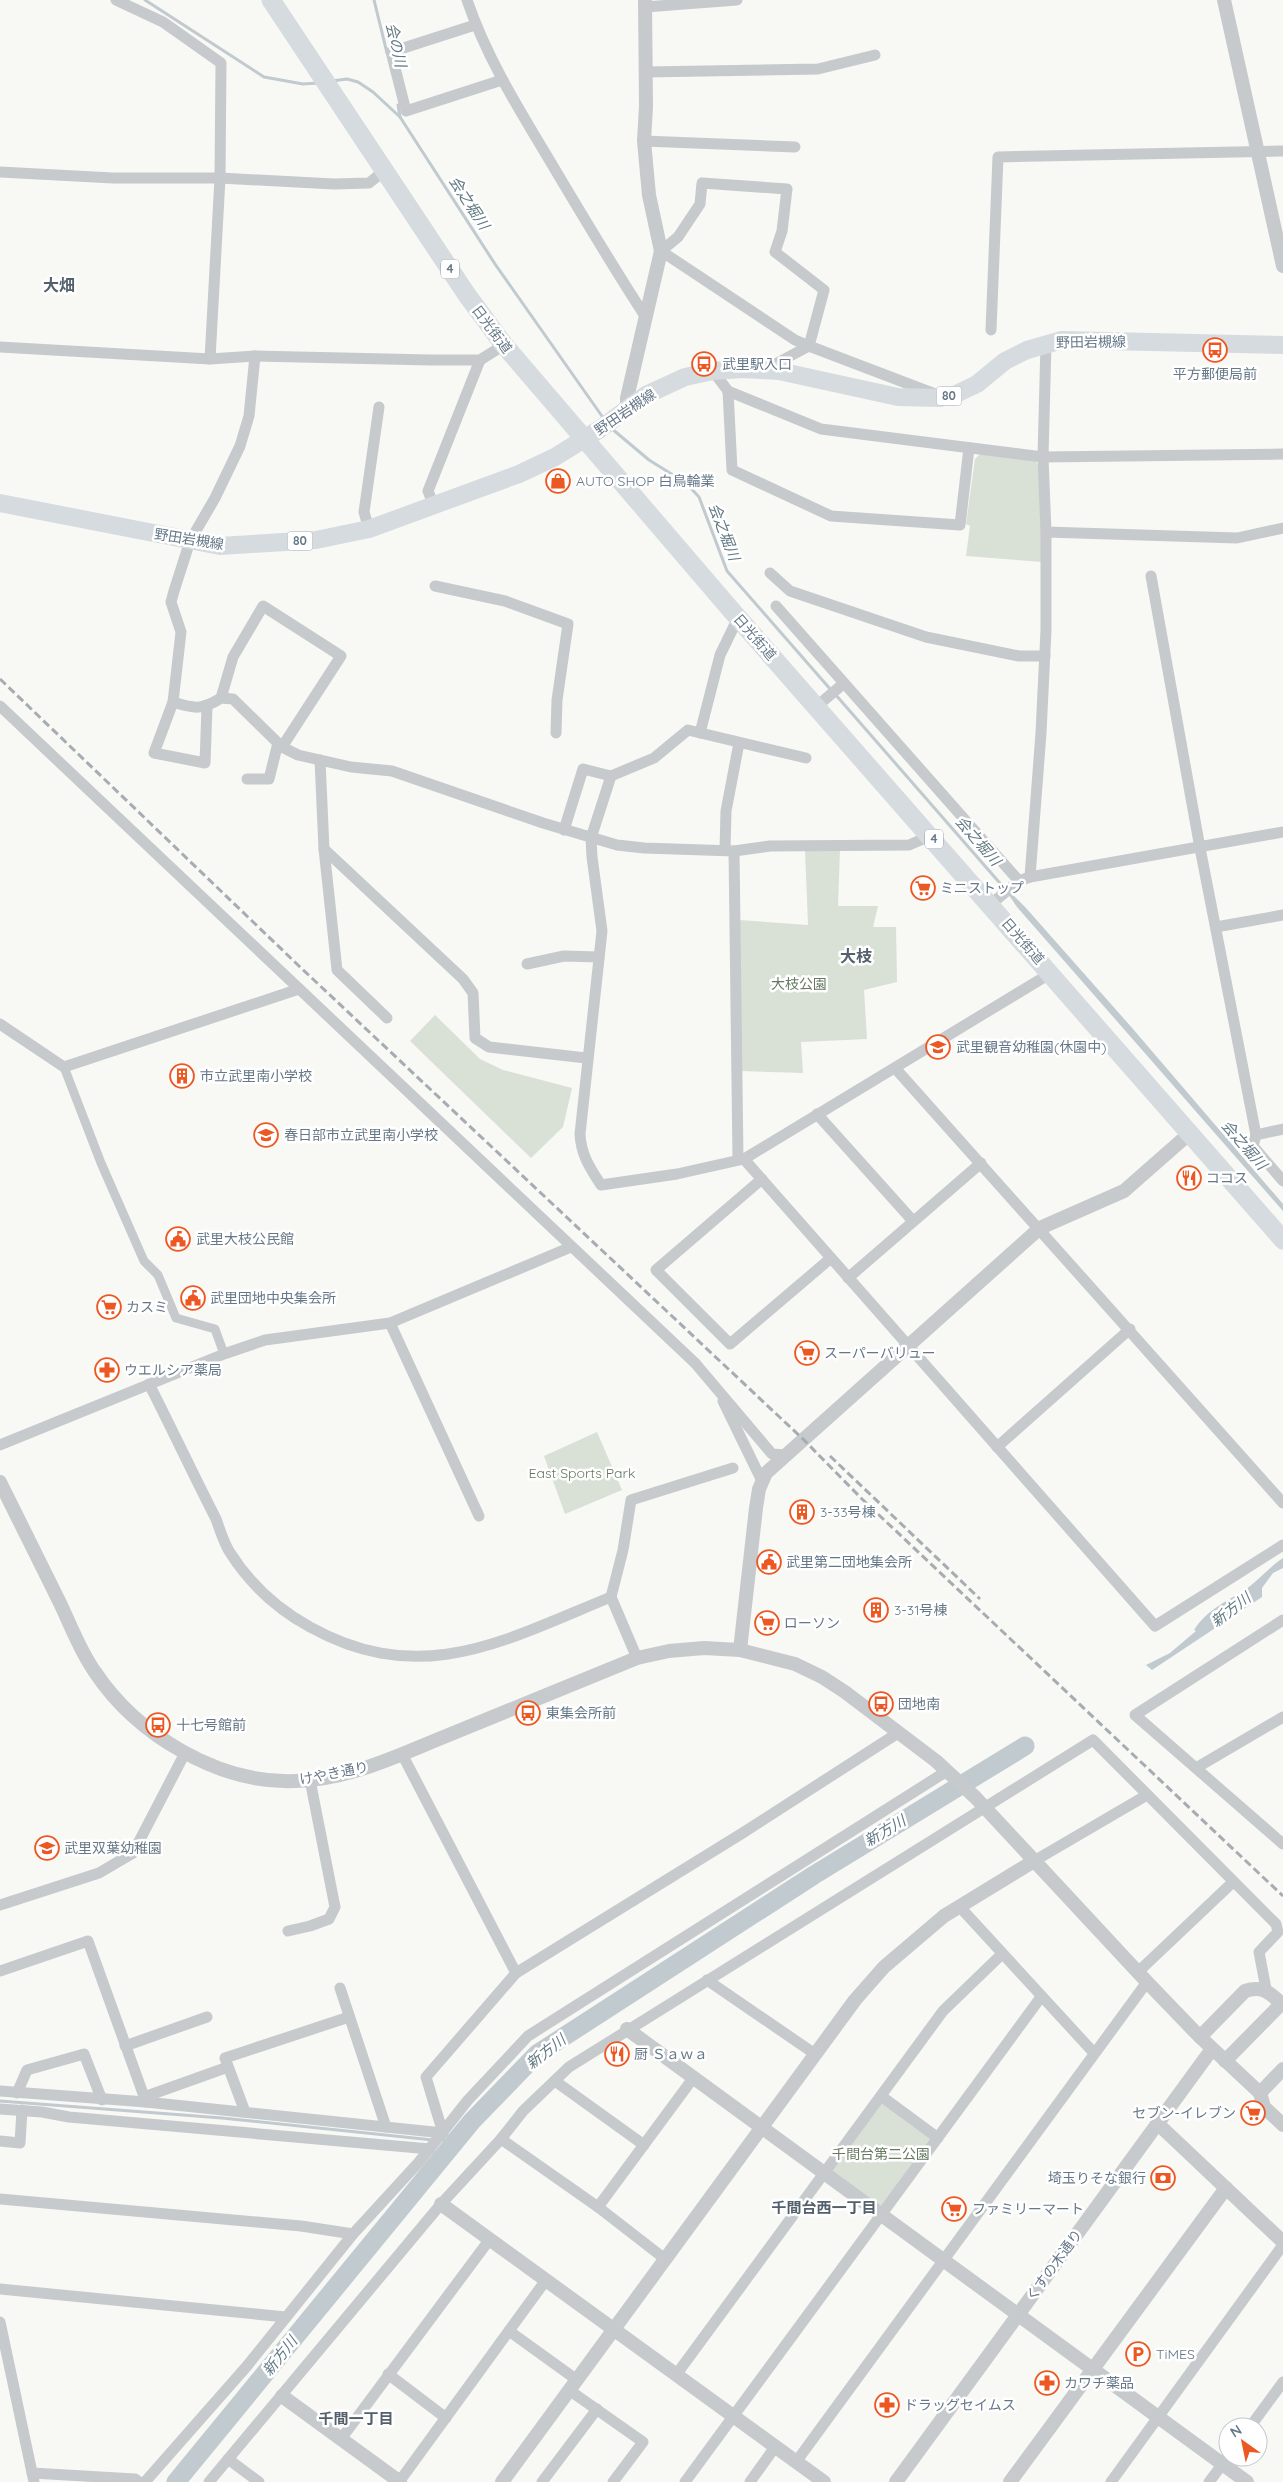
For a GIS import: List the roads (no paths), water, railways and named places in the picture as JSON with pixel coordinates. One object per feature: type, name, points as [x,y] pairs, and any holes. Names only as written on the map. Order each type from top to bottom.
[{"type":"highway","name":"日光街道","points":[[271,0],[318,68],[467,295],[504,345],[738,618],[821,703],[930,836],[995,900],[1051,973],[1283,1240]]},
{"type":"main road","name":"野田岩槻線","points":[[0,503],[220,546],[316,540],[369,529],[519,474],[555,457],[667,384],[685,377],[713,371],[778,371],[898,397],[921,399],[944,397],[978,384],[1004,361],[1046,343],[1074,339],[1283,346]]},
{"type":"street","points":[[116,0],[163,22],[221,63],[220,178],[210,360]]},
{"type":"street","points":[[467,0],[476,25],[502,80],[613,267],[645,316]]},
{"type":"street","points":[[615,418],[645,316],[661,251],[648,195],[644,141],[645,4],[737,0]]},
{"type":"street","points":[[1224,0],[1283,266]]},
{"type":"street","points":[[476,25],[391,52],[406,111],[502,80]]},
{"type":"street","points":[[646,72],[818,69],[875,55]]},
{"type":"street","points":[[644,141],[795,147]]},
{"type":"street","points":[[991,330],[998,157],[1283,151]]},
{"type":"street","points":[[0,172],[113,178],[220,178],[334,184],[369,182],[384,171]]},
{"type":"street","points":[[661,251],[678,237],[700,204],[702,183],[788,188],[782,231],[775,252],[824,290],[809,346],[762,370]]},
{"type":"street","points":[[661,251],[795,340],[944,397]]},
{"type":"street","points":[[1021,880],[1045,656],[1046,532],[1043,457],[1046,343]]},
{"type":"street","points":[[0,347],[210,360],[255,356],[480,360],[504,345]]},
{"type":"street","points":[[207,707],[205,763],[154,753],[173,702],[181,632],[171,602],[190,541],[215,498],[240,446],[249,416],[255,356]]},
{"type":"street","points":[[434,506],[428,492],[480,360]]},
{"type":"street","points":[[713,371],[728,391],[821,429],[1043,457],[1283,454]]},
{"type":"street","points":[[728,391],[732,470],[831,516],[960,525],[969,448]]},
{"type":"street","points":[[369,529],[364,512],[379,407]]},
{"type":"street","points":[[1046,532],[1237,538],[1283,528]]},
{"type":"street","points":[[770,573],[790,591],[926,637],[1019,656],[1045,656]]},
{"type":"street","points":[[1151,576],[1200,848],[1256,1135],[1253,1146],[1283,1181]]},
{"type":"street","points":[[435,586],[505,601],[568,624],[557,700],[556,733]]},
{"type":"street","points":[[221,698],[233,657],[263,606],[341,656],[280,745],[269,779],[247,779]]},
{"type":"street","points":[[776,606],[841,685],[1021,880]]},
{"type":"street","points":[[700,733],[720,654],[738,618]]},
{"type":"street","points":[[821,703],[841,685]]},
{"type":"street","points":[[173,702],[193,708],[207,707],[221,698],[233,699],[280,745],[298,755],[351,766],[392,770],[564,830],[617,845],[644,848],[730,850],[770,846],[909,845],[930,836]]},
{"type":"street","points":[[0,706],[695,1363],[772,1454],[787,1455]]},
{"type":"street","points":[[564,830],[583,769],[611,776],[654,758],[688,730],[806,758]]},
{"type":"street","points":[[739,743],[726,811],[730,850],[741,1159],[762,1179],[1155,1626],[1283,1545]]},
{"type":"street","points":[[320,760],[324,849],[337,970],[387,1018]]},
{"type":"street","points":[[611,776],[592,838],[592,857],[602,931],[586,1058],[580,1134],[581,1148],[588,1165],[601,1185],[677,1174],[741,1159],[1051,973]]},
{"type":"street","points":[[995,900],[1021,880],[1283,832]]},
{"type":"street","points":[[324,849],[463,979],[473,993],[475,1038],[489,1047],[586,1058]]},
{"type":"street","points":[[1216,927],[1283,915]]},
{"type":"street","points":[[528,964],[564,956],[599,957]]},
{"type":"street","points":[[64,1067],[299,989]]},
{"type":"street","points":[[0,1024],[64,1067],[100,1163],[144,1261],[158,1275],[176,1318],[214,1329],[224,1354]]},
{"type":"street","points":[[895,1068],[1040,1228],[1283,1503]]},
{"type":"street","points":[[817,1114],[913,1222]]},
{"type":"street","points":[[1256,1135],[1283,1130]]},
{"type":"street","points":[[740,1650],[756,1508],[762,1480],[766,1473],[1040,1228],[1124,1191],[1190,1133]]},
{"type":"street","points":[[848,1278],[981,1163]]},
{"type":"street","points":[[762,1179],[656,1270],[730,1344],[831,1258]]},
{"type":"street","points":[[0,1445],[224,1354],[265,1340],[390,1324],[571,1247]]},
{"type":"street","points":[[390,1324],[479,1516]]},
{"type":"street","points":[[997,1446],[1130,1329]]},
{"type":"street","points":[[149,1384],[229,1551],[252,1582],[285,1613],[333,1640],[383,1654],[418,1658],[460,1653],[499,1643],[611,1597]]},
{"type":"street","points":[[714,1384],[762,1480]]},
{"type":"street","points":[[637,1658],[611,1597],[623,1550],[631,1500],[733,1468]]},
{"type":"street","name":"けやき通り","points":[[0,1482],[95,1673],[128,1712],[153,1733],[185,1753],[239,1774],[280,1780],[310,1780],[350,1773],[402,1754],[637,1658],[669,1651],[704,1648],[740,1650],[795,1664],[822,1677],[951,1774],[975,1797],[1200,2037],[1260,2093],[1264,2107],[1283,2125]]},
{"type":"street","points":[[1283,1620],[1135,1715],[1283,1844]]},
{"type":"street","points":[[1196,1768],[1283,1717]]},
{"type":"street","points":[[443,2132],[426,2077],[516,1973],[741,1834],[898,1733]]},
{"type":"street","points":[[209,2482],[441,2204],[501,2139],[523,2111],[569,2067],[627,2029],[1093,1740],[1276,1924],[1278,1932],[1259,1952],[1266,1989],[1282,2004],[1225,2061]]},
{"type":"street","points":[[0,1905],[99,1873],[133,1853],[185,1753]]},
{"type":"street","points":[[402,1754],[516,1973]]},
{"type":"street","points":[[145,2482],[247,2366],[353,2234],[430,2149],[468,2100],[528,2036],[951,1774]]},
{"type":"street","points":[[288,1931],[329,1919],[335,1907],[310,1780]]},
{"type":"street","points":[[502,2482],[855,2000],[884,1967],[916,1938],[959,1906],[1147,1795]]},
{"type":"street","points":[[796,2462],[1094,2054],[1143,1977],[1233,1882]]},
{"type":"street","points":[[959,1906],[1094,2054]]},
{"type":"street","points":[[0,1971],[88,1941],[145,2100]]},
{"type":"street","points":[[676,2375],[943,2011],[1002,1954]]},
{"type":"street","points":[[707,1980],[815,2054]]},
{"type":"street","points":[[340,1988],[386,2127]]},
{"type":"street","points":[[1200,2037],[1245,1991],[1254,1988],[1266,1989]]},
{"type":"street","points":[[685,2482],[1042,1997]]},
{"type":"street","points":[[125,2046],[207,2017]]},
{"type":"street","points":[[245,2112],[225,2058],[349,2017]]},
{"type":"street","points":[[627,2029],[1158,2416],[1218,2456]]},
{"type":"street","name":"くすの木通り","points":[[896,2482],[1212,2049]]},
{"type":"street","points":[[17,2093],[27,2070],[84,2054],[102,2100]]},
{"type":"street","points":[[145,2100],[228,2068]]},
{"type":"street","points":[[1260,2093],[1283,2069]]},
{"type":"street","points":[[598,2207],[694,2077]]},
{"type":"street","points":[[555,2081],[644,2145]]},
{"type":"street","points":[[0,2091],[102,2100],[145,2100],[443,2132]]},
{"type":"street","points":[[881,2096],[938,2138]]},
{"type":"street","points":[[0,2109],[22,2110],[69,2117],[430,2149]]},
{"type":"street","points":[[0,2141],[20,2143],[22,2110]]},
{"type":"street","points":[[1111,2482],[1283,2244],[1158,2123]]},
{"type":"street","points":[[501,2139],[598,2207],[666,2259]]},
{"type":"street","points":[[1010,2482],[1226,2188]]},
{"type":"street","points":[[0,2199],[301,2226],[353,2234]]},
{"type":"street","points":[[441,2204],[824,2482]]},
{"type":"street","points":[[341,2439],[490,2239]]},
{"type":"street","points":[[282,2396],[399,2482],[546,2280]]},
{"type":"street","points":[[0,2289],[286,2316]]},
{"type":"street","points":[[0,2322],[33,2478],[135,2479],[139,2482]]},
{"type":"street","points":[[509,2331],[573,2385],[597,2409],[643,2442],[613,2482]]},
{"type":"street","points":[[388,2374],[446,2418]]},
{"type":"street","points":[[1257,2417],[1283,2382]]},
{"type":"street","points":[[542,2482],[597,2409]]},
{"type":"street","points":[[750,2482],[775,2447]]},
{"type":"street","points":[[228,2459],[259,2482]]},
{"type":"street","points":[[1210,2482],[1221,2467]]},
{"type":"street","points":[[1231,2467],[1247,2482]]},
{"type":"water","points":[[1000,882],[1026,908],[1133,1029],[1283,1204],[1283,1211],[1017,907]]},
{"type":"water","points":[[1283,1558],[1283,1568],[1273,1573],[1262,1588],[1262,1597],[1152,1670],[1146,1665],[1170,1653],[1196,1631],[1194,1630],[1204,1617],[1248,1587]]},
{"type":"waterway","name":"会之堀川","points":[[145,0],[264,77],[303,84],[318,83]]},
{"type":"waterway","name":"会の川","points":[[374,0],[387,53]]},
{"type":"waterway","name":"会之堀川","points":[[332,81],[347,79],[358,82],[373,92],[400,117],[495,264],[604,419]]},
{"type":"waterway","name":"会之堀川","points":[[398,105],[400,117]]},
{"type":"waterway","name":"会之堀川","points":[[611,428],[649,460],[686,483],[699,497],[727,571],[831,690]]},
{"type":"waterway","name":"会之堀川","points":[[835,694],[1005,889]]},
{"type":"waterway","name":"新方川","points":[[176,2482],[472,2121],[537,2054],[814,1875],[1025,1746]]},
{"type":"waterway","points":[[0,2101],[222,2118],[433,2140]]},
{"type":"waterway","points":[[441,2140],[459,2140]]},
{"type":"railway","points":[[0,679],[299,966],[804,1440],[862,1499],[1283,1896]]},
{"type":"railway","points":[[830,1456],[980,1599]]},
{"type":"place","name":"平方郵便局前","points":[[1215,350]]},
{"type":"place","name":"武里駅入口","points":[[704,364]]},
{"type":"place","name":"AUTO SHOP 白鳥輪業","points":[[558,481]]},
{"type":"place","name":"ミニストップ","points":[[923,888]]},
{"type":"place","name":"武里観音幼稚園(休園中)","points":[[938,1047]]},
{"type":"place","name":"市立武里南小学校","points":[[182,1076]]},
{"type":"place","name":"春日部市立武里南小学校","points":[[266,1135]]},
{"type":"place","name":"ココス","points":[[1189,1178]]},
{"type":"place","name":"武里大枝公民館","points":[[178,1239]]},
{"type":"place","name":"武里団地中央集会所","points":[[193,1298]]},
{"type":"place","name":"カスミ","points":[[109,1307]]},
{"type":"place","name":"スーパーバリュー","points":[[807,1353]]},
{"type":"place","name":"ウエルシア薬局","points":[[107,1370]]},
{"type":"place","name":"3-33号棟","points":[[802,1512]]},
{"type":"place","name":"武里第二団地集会所","points":[[769,1562]]},
{"type":"place","name":"3-31号棟","points":[[876,1610]]},
{"type":"place","name":"ローソン","points":[[767,1623]]},
{"type":"place","name":"団地南","points":[[881,1704]]},
{"type":"place","name":"東集会所前","points":[[528,1713]]},
{"type":"place","name":"十七号館前","points":[[158,1725]]},
{"type":"place","name":"武里双葉幼稚園","points":[[47,1848]]},
{"type":"place","name":"厨 Ｓａｗａ","points":[[617,2054]]},
{"type":"place","name":"セブン-イレブン","points":[[1253,2113]]},
{"type":"place","name":"埼玉りそな銀行","points":[[1163,2178]]},
{"type":"place","name":"ファミリーマート","points":[[954,2209]]},
{"type":"place","name":"TiMES","points":[[1138,2354]]},
{"type":"place","name":"カワチ薬品","points":[[1047,2383]]},
{"type":"place","name":"ドラッグセイムス","points":[[887,2405]]},
{"type":"district","name":"大畑","points":[[59,285]]},
{"type":"district","name":"大枝","points":[[856,956]]},
{"type":"district","name":"千間台西一丁目","points":[[824,2208]]},
{"type":"district","name":"千間一丁目","points":[[356,2419]]},
{"type":"park label","name":"大枝公園","points":[[799,984]]},
{"type":"park label","name":"East Sports Park","points":[[582,1473]]},
{"type":"park label","name":"千間台第二公園","points":[[881,2154]]}]
